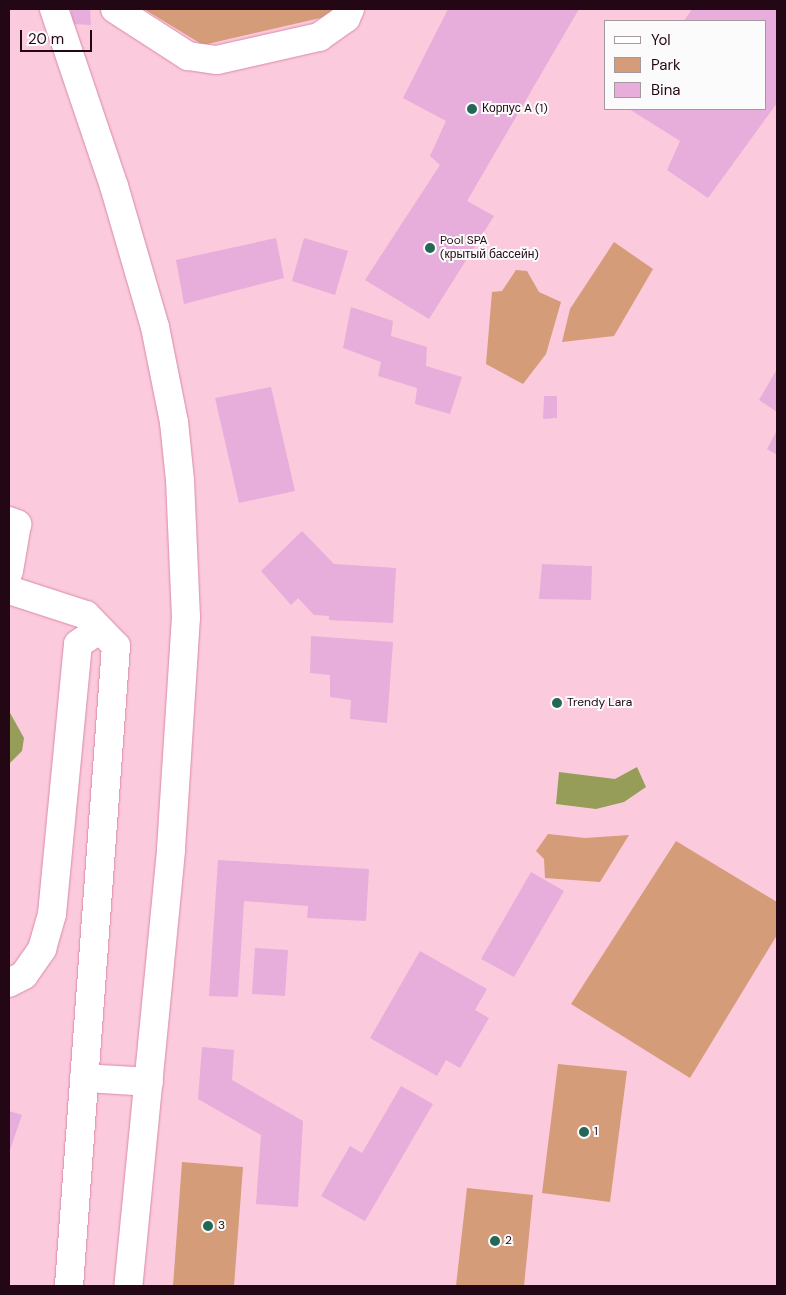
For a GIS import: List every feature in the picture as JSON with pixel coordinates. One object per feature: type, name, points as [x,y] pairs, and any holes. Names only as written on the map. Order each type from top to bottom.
[{"type":"street","points":[[54,9],[114,186],[155,326],[174,422],[180,480],[186,617],[149,1082],[128,1286]]},
{"type":"street","points":[[115,9],[188,56],[217,60],[319,37],[346,18],[350,9]]},
{"type":"street","points":[[9,521],[17,524],[9,571]]},
{"type":"street","points":[[9,590],[86,615],[99,630],[109,635],[116,646],[69,1286]]},
{"type":"street","points":[[9,983],[24,975],[42,949],[52,914],[78,644],[99,630]]},
{"type":"street","points":[[84,1078],[149,1082]]},
{"type":"green space","points":[[144,9],[332,9],[329,16],[203,45]]},
{"type":"green space","points":[[614,242],[653,269],[614,336],[562,342],[570,309]]},
{"type":"green space","points":[[516,270],[527,271],[539,292],[561,302],[546,354],[523,384],[486,364],[492,292],[502,291]]},
{"type":"green space","points":[[548,834],[585,838],[629,835],[600,882],[545,878],[544,859],[536,851]]},
{"type":"green space","points":[[676,841],[777,902],[777,935],[690,1078],[571,1004]]},
{"type":"green space","name":"1","points":[[558,1064],[627,1071],[610,1202],[542,1193]]},
{"type":"green space","name":"3","points":[[182,1162],[243,1167],[234,1286],[173,1286]]},
{"type":"green space","name":"2","points":[[467,1188],[533,1195],[524,1286],[456,1286]]},
{"type":"shaded area","points":[[9,711],[24,738],[22,751],[9,764]]},
{"type":"shaded area","points":[[637,767],[646,787],[624,802],[596,809],[556,804],[559,772],[615,779]]},
{"type":"building","points":[[71,9],[90,9],[91,25],[72,24]]},
{"type":"building","name":"Корпус A (1)","points":[[448,9],[579,9],[467,201],[494,216],[429,319],[365,280],[440,165],[430,156],[446,121],[403,98]]},
{"type":"building","points":[[692,9],[777,9],[777,103],[708,198],[667,170],[680,141],[631,110],[766,110],[766,20],[685,20]]},
{"type":"building","points":[[276,238],[284,278],[184,304],[176,260]]},
{"type":"building","points":[[304,238],[348,251],[335,295],[292,281]]},
{"type":"building","points":[[351,307],[393,321],[391,336],[427,347],[426,366],[462,377],[450,414],[415,404],[417,388],[378,376],[381,362],[343,348]]},
{"type":"building","points":[[777,369],[777,412],[759,400]]},
{"type":"building","points":[[271,387],[295,491],[239,503],[215,398]]},
{"type":"building","points":[[544,396],[557,396],[557,418],[543,419]]},
{"type":"building","points":[[777,430],[777,455],[767,449]]},
{"type":"building","points":[[302,531],[334,564],[396,568],[393,623],[329,620],[329,616],[314,615],[298,598],[291,605],[261,571]]},
{"type":"building","points":[[542,564],[592,566],[591,600],[539,599]]},
{"type":"building","points":[[311,636],[393,642],[387,723],[350,719],[351,700],[330,697],[330,675],[310,673]]},
{"type":"building","points":[[218,860],[369,869],[366,921],[307,918],[308,906],[244,901],[238,997],[209,996]]},
{"type":"building","points":[[531,872],[564,891],[514,977],[481,959]]},
{"type":"building","points":[[255,948],[288,950],[285,996],[252,994]]},
{"type":"building","points":[[420,951],[487,989],[475,1010],[489,1018],[460,1068],[446,1060],[437,1076],[370,1038]]},
{"type":"building","points":[[202,1047],[234,1050],[232,1080],[303,1121],[298,1207],[256,1204],[261,1135],[198,1099]]},
{"type":"building","points":[[401,1086],[433,1104],[365,1221],[321,1196],[350,1146],[362,1153]]},
{"type":"building","points":[[9,1111],[22,1115],[9,1153]]},
{"type":"place","name":"Корпус A (1)","points":[[472,109]]},
{"type":"place","name":"Pool SPA (крытый бассейн)","points":[[430,248]]},
{"type":"place","name":"Trendy Lara","points":[[557,703]]},
{"type":"place","name":"1","points":[[584,1132]]},
{"type":"place","name":"3","points":[[208,1226]]},
{"type":"place","name":"2","points":[[495,1241]]}]
